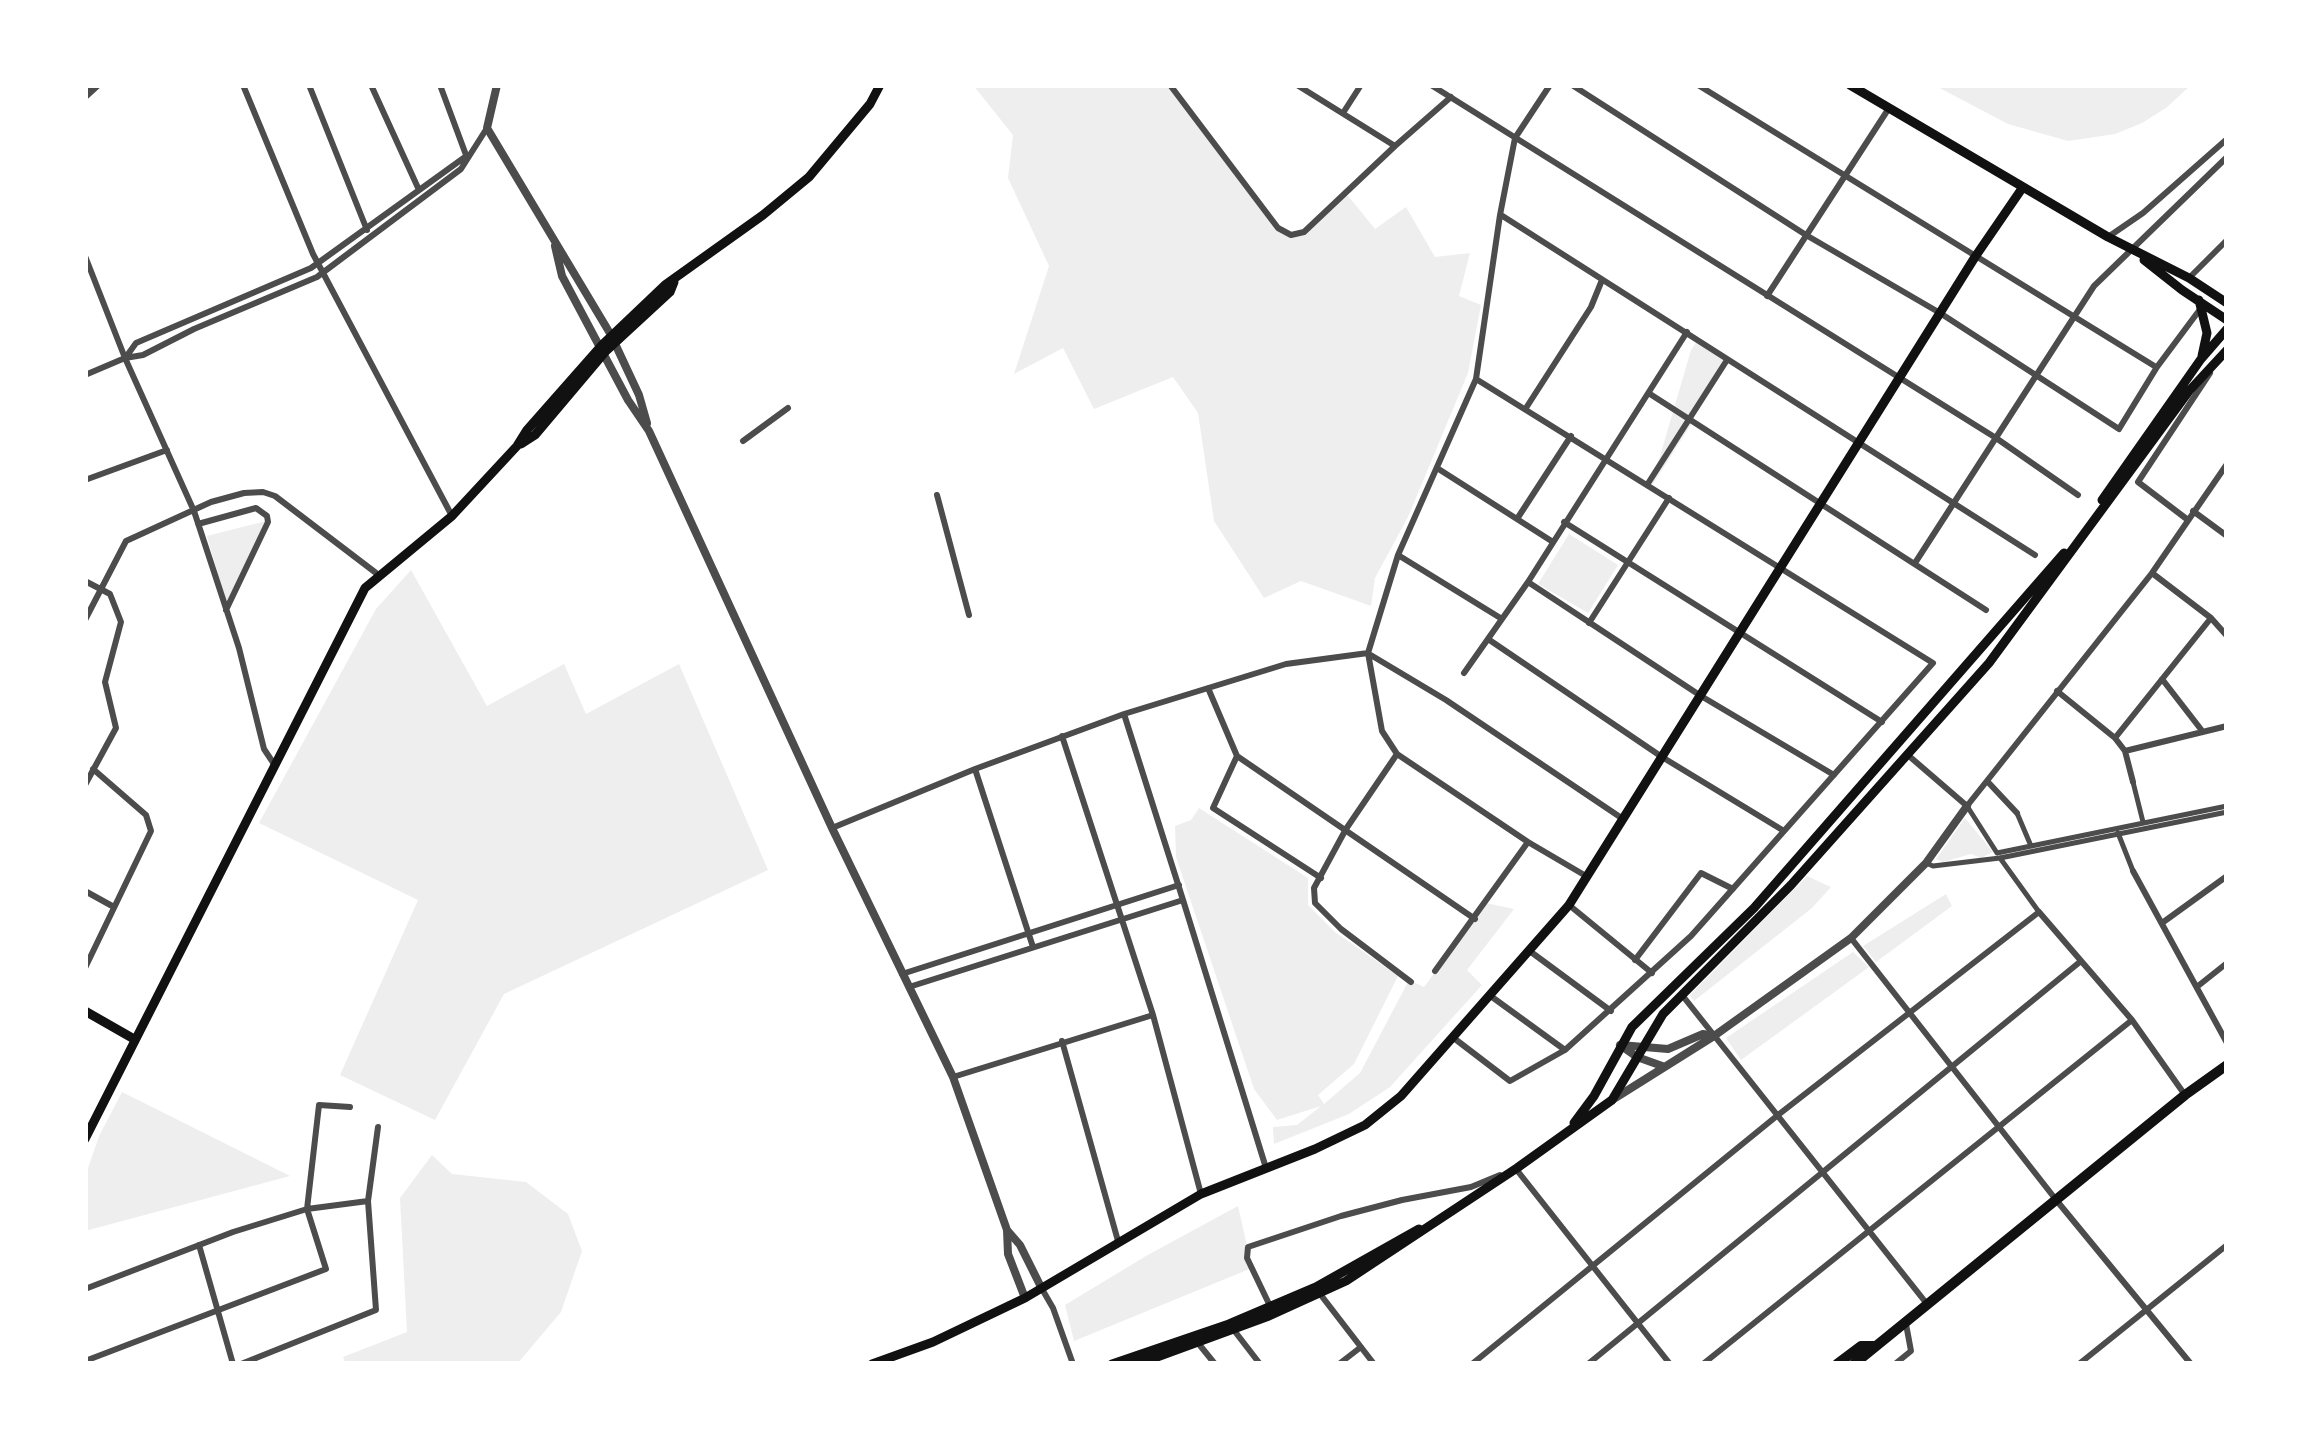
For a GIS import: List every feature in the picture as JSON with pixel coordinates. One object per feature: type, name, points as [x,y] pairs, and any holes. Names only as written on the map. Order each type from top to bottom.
[{"type":"main road","points":[[85,1139],[365,588],[452,516],[517,446],[535,435],[603,348],[670,292],[675,280],[809,177],[870,104],[880,85]]},
{"type":"main road","points":[[1850,85],[2108,237],[2225,296]]},
{"type":"main road","points":[[872,1364],[933,1342],[1025,1298],[1201,1194],[1316,1150],[1365,1125],[1402,1096],[1570,904],[2022,187]]},
{"type":"main road","points":[[2130,248],[2200,304],[2227,320]]},
{"type":"main road","points":[[2200,304],[2207,333],[2201,359]]},
{"type":"main road","points":[[1569,1129],[1594,1096],[1632,1027],[1754,908],[2054,567],[2201,359],[2227,329]]},
{"type":"main road","points":[[1112,1364],[1232,1327],[1318,1291],[1408,1242],[1612,1100],[1663,1014],[1820,854],[1989,662],[2189,391],[2224,352]]},
{"type":"main road","points":[[85,1011],[134,1038]]},
{"type":"main road","points":[[1854,1364],[2227,1064]]},
{"type":"main road","points":[[1138,1364],[1198,1343],[1271,1307],[1318,1291]]},
{"type":"main road","points":[[1837,1364],[1861,1346],[1877,1346]]},
{"type":"street","points":[[85,96],[98,85]]},
{"type":"street","points":[[243,85],[319,262],[452,516]]},
{"type":"street","points":[[309,85],[368,230]]},
{"type":"street","points":[[372,85],[419,190]]},
{"type":"street","points":[[440,85],[466,156]]},
{"type":"street","points":[[85,375],[125,358],[143,355],[325,272],[461,169],[487,128],[497,85]]},
{"type":"street","points":[[1298,85],[1394,146]]},
{"type":"street","points":[[1342,113],[1361,85]]},
{"type":"street","points":[[1431,85],[1996,438],[2078,495]]},
{"type":"street","points":[[1550,85],[1516,138],[1500,215],[1476,379],[1398,555],[1368,653],[1382,731],[1397,754],[1586,876]]},
{"type":"street","points":[[1572,85],[2119,428],[2200,304]]},
{"type":"street","points":[[1698,85],[2156,367]]},
{"type":"street","points":[[1175,87],[1278,228],[1291,234],[1304,232],[1394,146],[1452,98]]},
{"type":"street","points":[[1766,296],[1889,108]]},
{"type":"street","points":[[487,128],[613,339],[639,395],[649,431],[832,828],[953,1076],[1007,1230],[1008,1254],[1025,1298]]},
{"type":"street","points":[[2108,237],[2143,213],[2227,139]]},
{"type":"street","points":[[125,358],[136,343],[319,262],[466,156]]},
{"type":"street","points":[[1915,563],[2094,286],[2227,157]]},
{"type":"street","points":[[1500,215],[2035,556]]},
{"type":"street","points":[[2190,278],[2227,240]]},
{"type":"street","points":[[555,246],[562,276],[628,400],[649,431]]},
{"type":"street","points":[[85,256],[88,273],[194,511],[239,648],[264,749],[274,764]]},
{"type":"street","points":[[1526,408],[1591,307],[1602,280]]},
{"type":"street","points":[[1464,673],[1528,582],[1688,332]]},
{"type":"street","points":[[2188,520],[2138,482],[2224,352]]},
{"type":"street","points":[[1648,485],[1727,360]]},
{"type":"street","points":[[1455,1039],[1510,1081],[1565,1050],[1652,974],[1933,664],[1476,379]]},
{"type":"street","points":[[1650,394],[1986,610]]},
{"type":"street","points":[[742,441],[788,408]]},
{"type":"street","points":[[1517,519],[1571,436]]},
{"type":"street","points":[[85,480],[167,450]]},
{"type":"street","points":[[1612,1100],[1714,1036],[1851,938],[1926,863],[2152,572],[2227,464]]},
{"type":"street","points":[[1437,468],[1552,542]]},
{"type":"street","points":[[85,620],[126,541],[229,496],[255,492],[269,494],[380,576]]},
{"type":"street","points":[[937,495],[969,615]]},
{"type":"street","points":[[1588,623],[1669,498]]},
{"type":"street","points":[[198,524],[256,508],[267,516],[268,522],[226,611]]},
{"type":"street","points":[[2194,512],[2227,536]]},
{"type":"street","points":[[1564,522],[1882,722]]},
{"type":"street","points":[[1398,555],[1502,619]]},
{"type":"street","points":[[2152,572],[2211,618],[2227,636]]},
{"type":"street","points":[[85,581],[110,594],[120,622],[104,682],[116,728],[86,782]]},
{"type":"street","points":[[1528,582],[1702,696],[1834,775]]},
{"type":"street","points":[[2115,738],[2211,618]]},
{"type":"street","points":[[1488,639],[1662,757],[1784,831]]},
{"type":"street","points":[[832,828],[976,768],[1124,714],[1286,664],[1368,653],[1444,698],[1622,819]]},
{"type":"street","points":[[2162,679],[2203,732]]},
{"type":"street","points":[[1208,688],[1238,756],[1474,919]]},
{"type":"street","points":[[2057,691],[2115,738],[2124,751],[2143,822]]},
{"type":"street","points":[[1124,714],[1266,1168]]},
{"type":"street","points":[[2124,751],[2227,726]]},
{"type":"street","points":[[1062,736],[1153,1014],[1201,1194]]},
{"type":"street","points":[[1397,754],[1346,828],[1314,888],[1315,904],[1341,929],[1412,982]]},
{"type":"street","points":[[1238,756],[1213,808],[1321,878]]},
{"type":"street","points":[[1908,756],[1967,806],[2040,912],[2132,1020],[2184,1095]]},
{"type":"street","points":[[976,768],[1033,947]]},
{"type":"street","points":[[85,968],[151,831],[146,815],[93,769]]},
{"type":"street","points":[[1986,781],[2017,813],[2031,846]]},
{"type":"street","points":[[1999,856],[2143,822],[2227,809]]},
{"type":"street","points":[[1926,863],[1933,866],[1999,856],[2227,809]]},
{"type":"street","points":[[2118,834],[2133,870],[2227,1043]]},
{"type":"street","points":[[1435,972],[1528,842]]},
{"type":"street","points":[[1635,960],[1701,872],[1732,889]]},
{"type":"street","points":[[2162,923],[2227,876]]},
{"type":"street","points":[[902,974],[1178,886]]},
{"type":"street","points":[[85,891],[114,907]]},
{"type":"street","points":[[909,987],[1183,900]]},
{"type":"street","points":[[1570,904],[1652,974]]},
{"type":"street","points":[[1472,1364],[1778,1115],[2040,912]]},
{"type":"street","points":[[1851,938],[2057,1201],[2191,1364]]},
{"type":"street","points":[[1531,952],[1611,1011]]},
{"type":"street","points":[[1588,1364],[2081,960]]},
{"type":"street","points":[[2198,986],[2227,963]]},
{"type":"street","points":[[1682,995],[1928,1305]]},
{"type":"street","points":[[1492,997],[1565,1050]]},
{"type":"street","points":[[953,1076],[1153,1014]]},
{"type":"street","points":[[1703,1364],[2132,1020]]},
{"type":"street","points":[[1620,1045],[1668,1048],[1703,1034],[1714,1036]]},
{"type":"street","points":[[1062,1041],[1118,1241]]},
{"type":"street","points":[[1620,1045],[1636,1057],[1665,1067]]},
{"type":"street","points":[[85,1361],[326,1269],[307,1209],[320,1106],[350,1107]]},
{"type":"street","points":[[241,1364],[376,1310],[368,1201],[378,1127]]},
{"type":"street","points":[[1271,1307],[1247,1258],[1248,1247],[1360,1211],[1471,1188],[1517,1168],[1670,1364]]},
{"type":"street","points":[[85,1289],[307,1209],[368,1201]]},
{"type":"street","points":[[1007,1230],[1020,1245],[1042,1289],[1073,1364]]},
{"type":"street","points":[[2080,1364],[2227,1244]]},
{"type":"street","points":[[199,1246],[233,1364]]},
{"type":"street","points":[[1318,1291],[1374,1364]]},
{"type":"street","points":[[1895,1364],[1911,1352],[1906,1323]]},
{"type":"street","points":[[1232,1327],[1260,1364]]},
{"type":"street","points":[[1198,1343],[1215,1364]]},
{"type":"street","points":[[1339,1364],[1361,1346]]},
{"type":"street","points":[[1169,1354],[1177,1364]]},
{"type":"shaded area","points":[[973,85],[1170,85],[1278,228],[1291,234],[1304,232],[1345,192],[1375,229],[1406,207],[1435,257],[1470,253],[1459,296],[1481,305],[1468,373],[1408,517],[1375,578],[1371,606],[1301,581],[1264,598],[1214,521],[1198,413],[1173,377],[1094,409],[1063,348],[1014,374],[1049,266],[1008,178],[1013,135]]},
{"type":"shaded area","points":[[1934,85],[2191,85],[2142,123],[2115,134],[2068,141],[2008,124]]},
{"type":"shaded area","points":[[1697,341],[1725,359],[1686,418],[1692,423],[1651,487],[1691,350]]},
{"type":"shaded area","points":[[266,521],[226,603],[207,536]]},
{"type":"shaded area","points":[[1569,534],[1618,565],[1588,613],[1538,584]]},
{"type":"shaded area","points":[[411,570],[487,706],[564,664],[586,714],[679,664],[768,870],[504,994],[435,1120],[340,1075],[418,900],[259,823],[376,609]]},
{"type":"shaded area","points":[[1199,808],[1308,878],[1308,905],[1335,932],[1398,976],[1354,1064],[1318,1095],[1324,1104],[1360,1073],[1409,980],[1424,987],[1486,903],[1514,909],[1467,970],[1482,985],[1390,1087],[1349,1114],[1274,1144],[1273,1127],[1297,1125],[1321,1106],[1277,1120],[1254,1089],[1176,857],[1175,826],[1191,820]]},
{"type":"shaded area","points":[[1965,818],[1993,852],[1981,858],[1971,854],[1943,862],[1936,859]]},
{"type":"shaded area","points":[[1807,876],[1831,887],[1812,908],[1694,1001],[1690,995]]},
{"type":"shaded area","points":[[1946,894],[1952,906],[1876,962],[1863,946]]},
{"type":"shaded area","points":[[1853,952],[1869,967],[1741,1060],[1726,1038]]},
{"type":"shaded area","points":[[122,1092],[290,1176],[85,1231],[85,1177],[99,1136]]},
{"type":"shaded area","points":[[432,1155],[452,1174],[526,1182],[568,1214],[582,1251],[561,1312],[517,1364],[346,1364],[343,1357],[407,1332],[400,1198]]},
{"type":"shaded area","points":[[1238,1206],[1252,1268],[1074,1341],[1065,1305]]}]
